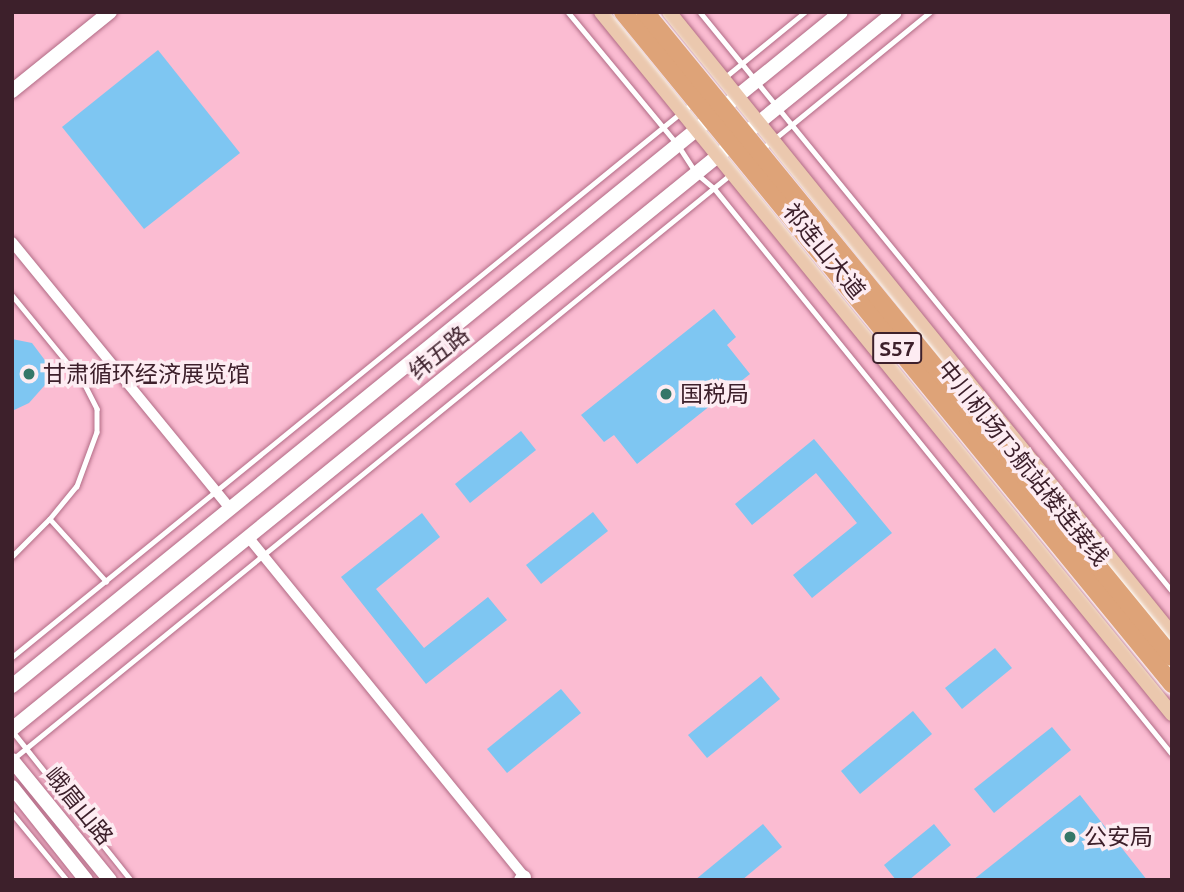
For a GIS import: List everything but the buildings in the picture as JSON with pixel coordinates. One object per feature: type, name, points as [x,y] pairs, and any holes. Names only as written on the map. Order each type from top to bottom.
[{"type":"highway","name":"中川机场T3航站楼连接线","points":[[623,12],[1172,684]]},
{"type":"highway","name":"中川机场T3航站楼连接线","points":[[645,12],[1172,657]]},
{"type":"main road","name":"祁连山大道","points":[[601,12],[1172,714]]},
{"type":"main road","name":"祁连山大道","points":[[669,12],[1172,634]]},
{"type":"street","points":[[12,91],[110,12]]},
{"type":"street","name":"纬五路","points":[[12,686],[841,12]]},
{"type":"street","name":"纬五路","points":[[12,729],[895,12]]},
{"type":"street","points":[[12,242],[231,510]]},
{"type":"street","points":[[248,538],[524,879]]},
{"type":"street","name":"峨眉山路","points":[[12,760],[110,880]]},
{"type":"street","name":"峨眉山路","points":[[12,787],[86,880]]},
{"type":"lane","points":[[568,12],[678,145],[696,173],[714,188],[1172,754]]},
{"type":"lane","points":[[700,12],[1172,591]]},
{"type":"lane","points":[[12,657],[805,12]]},
{"type":"lane","points":[[12,760],[930,12]]},
{"type":"lane","points":[[12,295],[84,383],[97,410],[97,432],[76,486],[50,519],[12,556]]},
{"type":"lane","points":[[50,519],[106,582]]},
{"type":"lane","points":[[12,729],[131,880]]},
{"type":"lane","points":[[12,813],[67,880]]},
{"type":"place","name":"甘肃循环经济展览馆","points":[[29,374]]},
{"type":"place","name":"国税局","points":[[666,394]]},
{"type":"place","name":"公安局","points":[[1070,837]]}]
